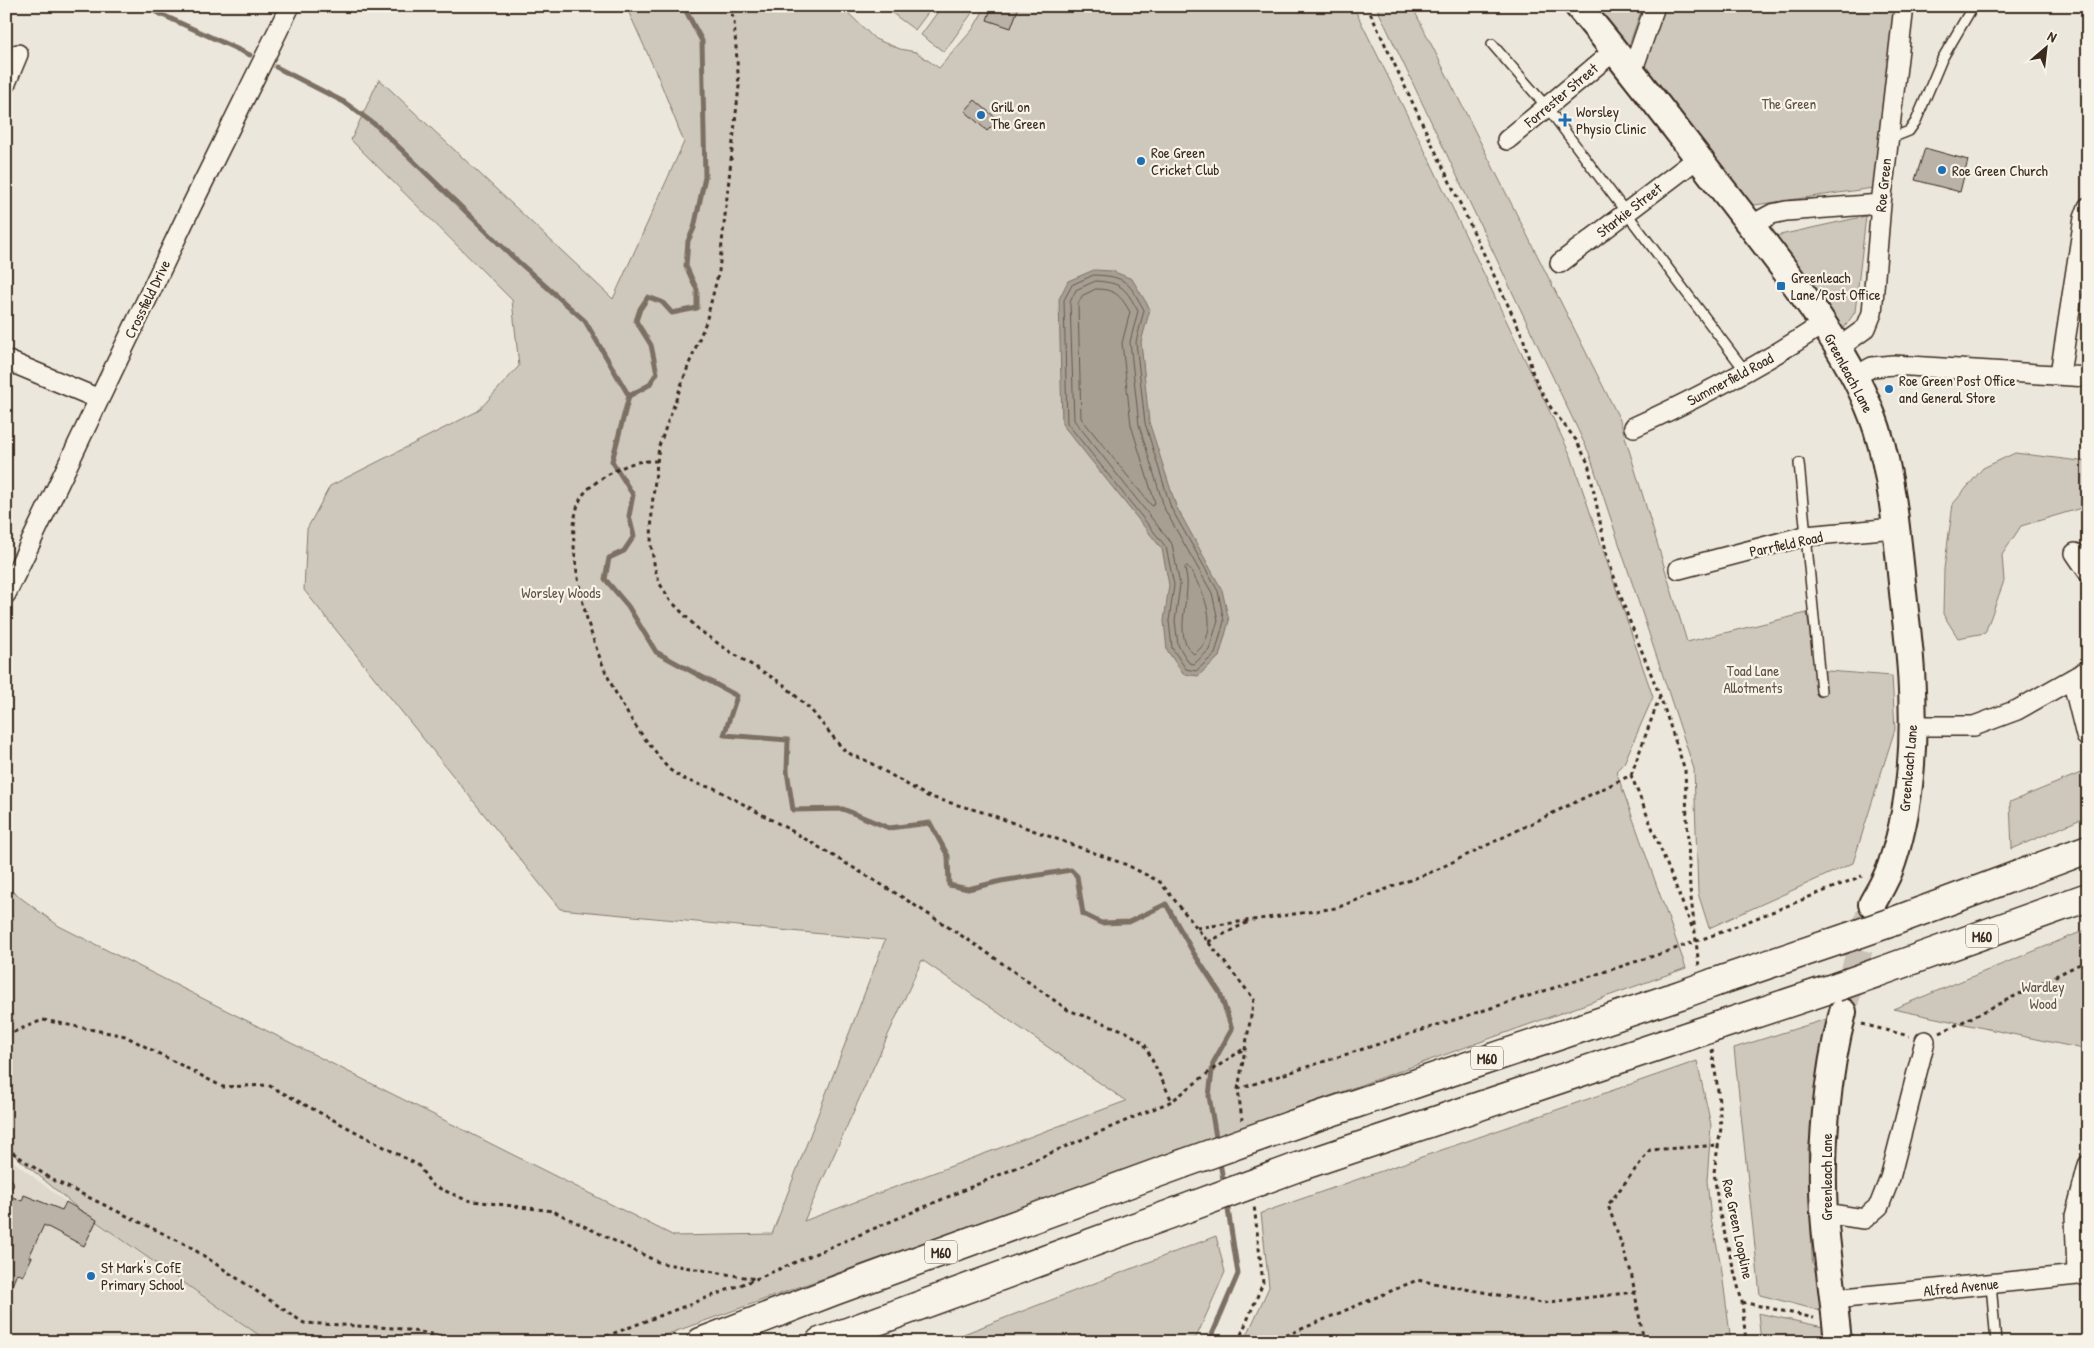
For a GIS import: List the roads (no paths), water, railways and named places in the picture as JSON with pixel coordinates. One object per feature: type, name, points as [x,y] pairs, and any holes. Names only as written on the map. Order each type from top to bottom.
[{"type":"highway","name":"M60","points":[[701,1342],[834,1291],[1292,1125],[1683,994],[1849,936],[1880,914],[2088,849]]},
{"type":"highway","name":"M60","points":[[820,1342],[1298,1167],[1718,1026],[1840,1006],[1876,973],[2088,897]]},
{"type":"street","name":"Crossfield Drive","points":[[6,594],[191,207],[290,6]]},
{"type":"street","name":"Greenleach Lane","points":[[1578,6],[1632,72],[1823,324],[1854,377],[1877,430],[1885,463],[1895,528],[1910,660],[1912,726],[1905,811],[1880,914]]},
{"type":"street","points":[[1632,72],[1655,6]]},
{"type":"street","name":"Roe Green","points":[[1838,349],[1866,328],[1872,313],[1881,204],[1904,6]]},
{"type":"street","name":"Forrester Street","points":[[1507,140],[1614,51]]},
{"type":"street","points":[[6,83],[18,54]]},
{"type":"street","name":"Starkie Street","points":[[1560,263],[1698,158]]},
{"type":"street","points":[[1750,226],[1772,214],[1881,204]]},
{"type":"street","points":[[2060,374],[2084,218],[2088,207]]},
{"type":"street","name":"Summerfield Road","points":[[1634,427],[1746,372],[1823,324]]},
{"type":"street","points":[[6,360],[99,399]]},
{"type":"street","points":[[1854,377],[1872,367],[1893,365],[2088,377]]},
{"type":"street","name":"Parrfield Road","points":[[1679,569],[1805,536],[1895,528]]},
{"type":"street","points":[[2075,553],[2088,572]]},
{"type":"street","points":[[1912,726],[1974,726],[2017,710],[2080,675],[2086,736]]},
{"type":"street","name":"Greenleach Lane","points":[[1836,1321],[1824,1213],[1824,1138],[1840,1006]]},
{"type":"street","points":[[1824,1213],[1864,1218],[1879,1206],[1890,1178],[1925,1041]]},
{"type":"street","points":[[2082,1275],[2075,1216],[2088,1165]]},
{"type":"street","name":"Alfred Avenue","points":[[1836,1321],[1991,1284],[2082,1275]]},
{"type":"lane","points":[[1889,138],[1909,131],[1916,121],[1942,59],[1973,6]]},
{"type":"lane","points":[[1492,44],[1546,106],[1746,372]]},
{"type":"lane","points":[[1799,463],[1821,691]]},
{"type":"lane","points":[[1991,1284],[1996,1342]]},
{"type":"water","points":[[1094,270],[1112,271],[1132,279],[1150,309],[1141,342],[1149,422],[1176,506],[1222,590],[1229,621],[1219,657],[1198,676],[1183,674],[1167,650],[1164,621],[1169,585],[1162,549],[1062,424],[1059,299],[1068,281]]},
{"type":"waterway","points":[[143,6],[250,55]]},
{"type":"waterway","points":[[680,6],[686,11],[702,41],[705,177],[694,228],[688,241],[686,266],[697,290],[697,308],[672,313],[662,302],[648,297],[640,309],[636,321],[651,345],[657,373],[649,385],[629,396],[612,461],[633,495],[629,516],[634,536],[624,551],[609,558],[605,579],[628,606],[656,652],[737,696],[724,735],[788,740],[787,771],[793,810],[843,809],[889,828],[930,823],[948,856],[949,885],[968,889],[1001,881],[1071,870],[1077,876],[1083,914],[1101,923],[1129,922],[1166,904],[1193,952],[1220,993],[1232,1029],[1213,1063],[1209,1096],[1217,1143]]},
{"type":"waterway","points":[[276,67],[344,102],[377,126],[513,257],[585,321],[629,396]]},
{"type":"waterway","points":[[1219,1158],[1224,1184]]},
{"type":"waterway","points":[[1209,1342],[1238,1274],[1227,1203]]},
{"type":"tunnel","points":[[1843,1012],[1869,914]]},
{"type":"place","name":"Grill on The Green","points":[[981,115]]},
{"type":"place","name":"Worsley Physio Clinic","points":[[1565,120]]},
{"type":"place","name":"Roe Green Cricket Club","points":[[1141,161]]},
{"type":"place","name":"Roe Green Church","points":[[1942,170]]},
{"type":"place","name":"Greenleach Lane/Post Office","points":[[1781,286]]},
{"type":"place","name":"Roe Green Post Office and General Store","points":[[1889,389]]},
{"type":"place","name":"St Mark's CofE Primary School","points":[[91,1276]]},
{"type":"park label","name":"The Green","points":[[1789,103]]},
{"type":"park label","name":"Worsley Woods","points":[[561,592]]},
{"type":"park label","name":"Toad Lane Allotments","points":[[1753,678]]},
{"type":"park label","name":"Wardley Wood","points":[[2043,994]]}]
